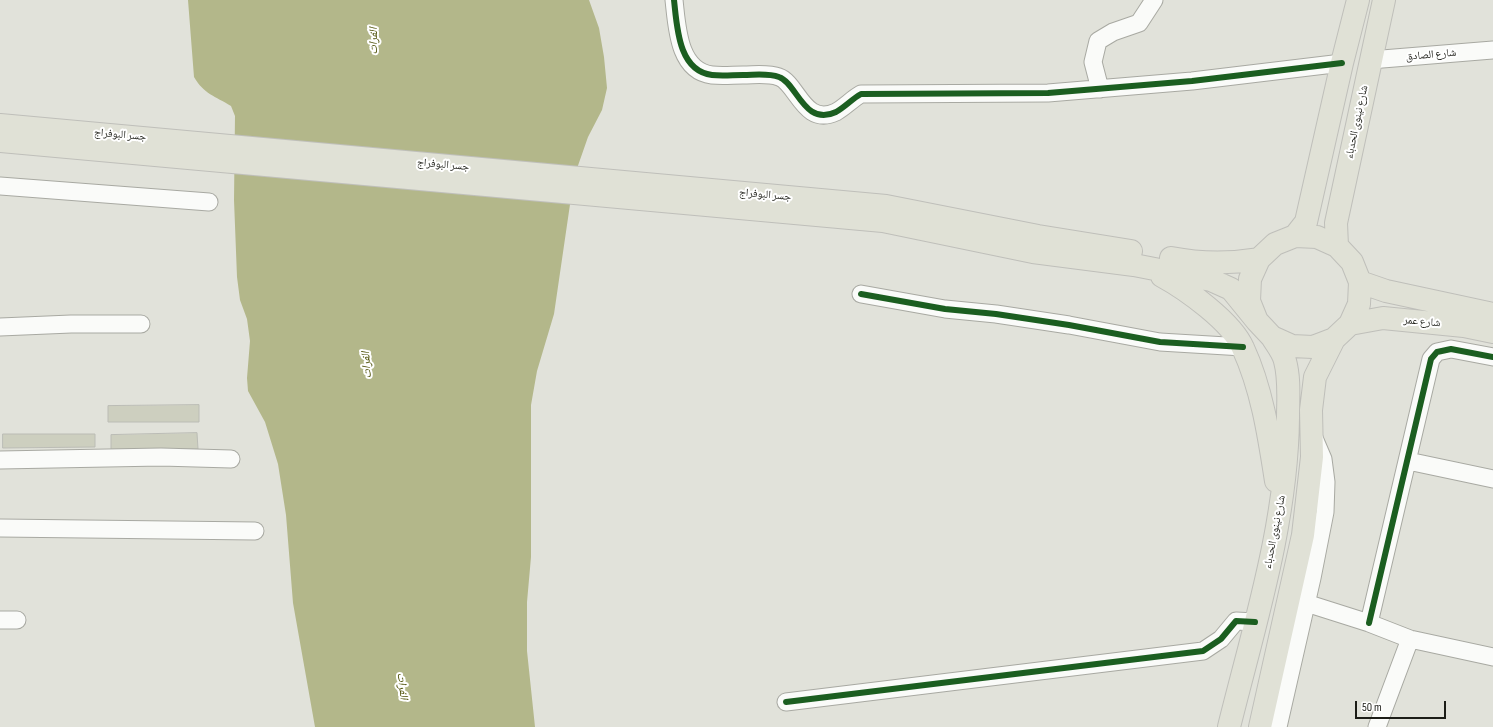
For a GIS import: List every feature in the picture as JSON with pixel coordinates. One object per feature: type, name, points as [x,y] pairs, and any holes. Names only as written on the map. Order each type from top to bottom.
[{"type":"main road","points":[[1295,236],[1306,222],[1342,63],[1358,0]]},
{"type":"main road","name":"شارع نينوى الحدباء","points":[[1337,246],[1336,223],[1384,0]]},
{"type":"main road","name":"جسر البوفراج","points":[[8,134],[884,214]]},
{"type":"main road","points":[[884,214],[1038,236],[1184,261],[1232,264],[1259,259]]},
{"type":"main road","points":[[884,214],[1033,252],[1147,268],[1212,280],[1231,289],[1272,337],[1292,346],[1314,347],[1334,339]]},
{"type":"main road","points":[[1257,321],[1249,300],[1250,279],[1259,259],[1275,244],[1295,236],[1317,237],[1337,246],[1352,262],[1360,282],[1359,304],[1350,324],[1334,339],[1315,377],[1311,410],[1312,457],[1302,535],[1260,727]]},
{"type":"main road","points":[[1147,268],[1182,287],[1234,333],[1243,347],[1261,398],[1281,506]]},
{"type":"main road","name":"شارع عمر","points":[[1360,282],[1386,291],[1493,314]]},
{"type":"main road","name":"شارع عمر","points":[[1350,324],[1382,318],[1464,326],[1493,332]]},
{"type":"main road","name":"شارع نينوى الحدباء","points":[[1229,727],[1255,622],[1281,506],[1288,441],[1288,375],[1285,358],[1272,337]]},
{"type":"street","points":[[674,0],[682,52],[696,69],[711,75],[771,75],[782,78],[787,81],[798,98],[811,111],[825,115],[836,112],[861,94],[1048,93],[1208,80],[1342,63]]},
{"type":"street","points":[[1100,89],[1093,62],[1098,41],[1114,32],[1139,23],[1154,0]]},
{"type":"street","name":"شارع الصادق","points":[[1370,60],[1493,50]]},
{"type":"street","points":[[0,186],[209,202]]},
{"type":"street","points":[[861,294],[945,309],[996,314],[1062,324],[1160,342],[1243,347]]},
{"type":"street","points":[[0,327],[71,324],[141,324]]},
{"type":"street","points":[[1370,623],[1431,359],[1437,352],[1451,349],[1493,357]]},
{"type":"street","points":[[1278,727],[1325,512],[1326,482],[1323,459],[1311,431]]},
{"type":"street","points":[[0,460],[161,457],[231,459]]},
{"type":"street","points":[[1408,461],[1493,479]]},
{"type":"street","points":[[0,528],[255,531]]},
{"type":"street","points":[[1306,603],[1370,623],[1410,639],[1493,657]]},
{"type":"street","points":[[786,702],[1203,651],[1221,639],[1236,621],[1255,622]]},
{"type":"street","points":[[1377,727],[1410,639]]},
{"type":"water","name":"الفرات","points":[[188,0],[589,0],[599,28],[607,88],[602,110],[588,137],[574,177],[554,314],[537,371],[531,405],[531,557],[527,602],[527,651],[535,727],[315,727],[293,603],[286,515],[278,464],[265,422],[248,391],[247,378],[250,341],[247,319],[240,300],[237,277],[234,200],[235,116],[231,106],[206,91],[194,77]]},
{"type":"building","points":[[199,405],[199,422],[108,422],[108,406]]},
{"type":"building","points":[[197,433],[198,449],[111,451],[111,435]]},
{"type":"building","points":[[3,434],[95,434],[95,447],[3,448]]},
{"type":"cycle path","points":[[674,0],[676,22],[681,46],[692,65],[701,72],[712,75],[766,75],[779,77],[791,87],[809,109],[816,114],[825,115],[836,112],[861,94],[1048,93],[1192,81],[1342,63]]},
{"type":"cycle path","points":[[861,294],[945,309],[996,314],[1069,325],[1160,342],[1243,347]]},
{"type":"cycle path","points":[[1369,623],[1431,359],[1437,352],[1451,349],[1493,357]]},
{"type":"cycle path","points":[[786,702],[1203,651],[1221,639],[1236,621],[1255,622]]}]
